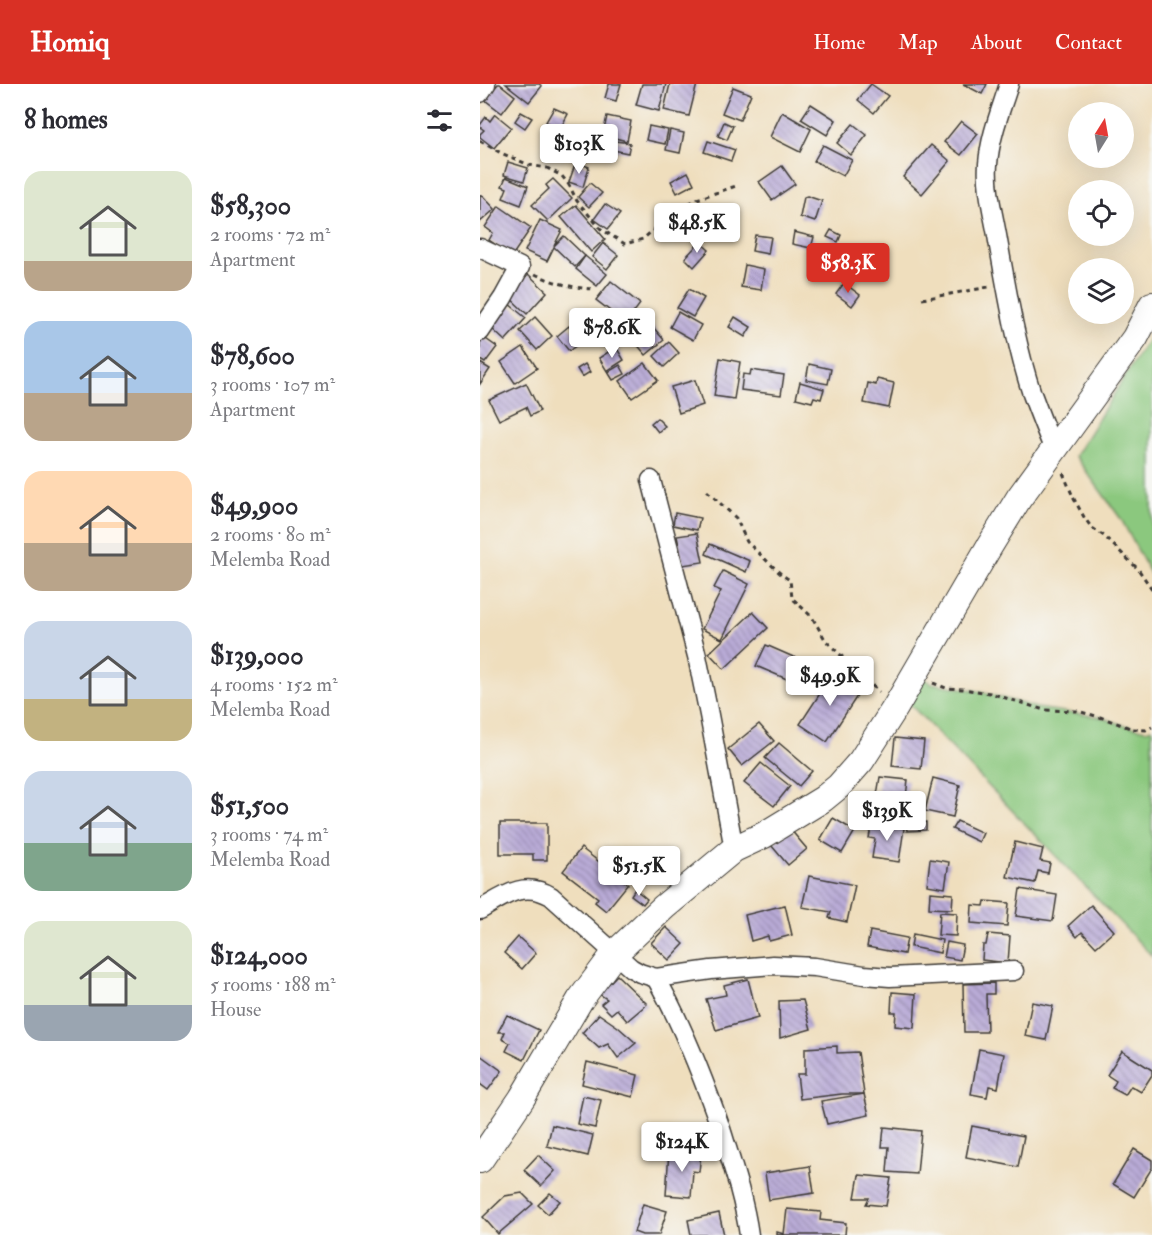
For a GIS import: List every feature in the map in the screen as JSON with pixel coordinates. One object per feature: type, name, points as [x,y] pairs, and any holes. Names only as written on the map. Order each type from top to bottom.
[{"type":"street","points":[[480,93],[486,84]]},
{"type":"street","points":[[1010,84],[993,133],[988,167],[989,189],[1005,284],[1023,362],[1053,450]]},
{"type":"street","points":[[480,248],[520,267],[480,332]]},
{"type":"street","points":[[480,1160],[522,1098],[580,999],[615,953],[734,849],[807,810],[838,786],[861,761],[895,708],[1019,498],[1135,338],[1152,305]]},
{"type":"street","points":[[651,480],[697,656],[734,849]]},
{"type":"street","points":[[480,910],[515,891],[527,889],[539,891],[551,896],[631,968],[656,978],[711,970],[772,965],[814,967],[890,977],[1014,971]]},
{"type":"street","points":[[656,978],[675,1012],[704,1080],[743,1200],[749,1235]]},
{"type":"path","points":[[480,141],[529,165],[547,168],[562,176],[601,230],[625,244],[643,239],[673,213],[697,199],[736,186]]},
{"type":"path","points":[[530,272],[565,285],[594,289]]},
{"type":"path","points":[[922,299],[1005,284]]},
{"type":"path","points":[[1053,450],[1074,499],[1091,527],[1104,536],[1138,569],[1152,589]]},
{"type":"path","points":[[707,491],[736,518],[747,542],[790,580],[792,598],[812,617],[826,641],[895,708]]},
{"type":"path","points":[[916,672],[931,683],[946,688],[963,688],[990,693],[1044,710],[1077,711],[1139,730],[1152,728]]},
{"type":"green space","points":[[1152,333],[1152,577],[1121,519],[1075,456]]},
{"type":"green space","points":[[916,672],[931,683],[978,691],[1037,708],[1100,717],[1146,730],[1152,728],[1152,956],[902,696]]},
{"type":"building","points":[[498,84],[515,96],[502,113],[485,100]]},
{"type":"building","points":[[506,84],[539,84],[542,86],[529,102]]},
{"type":"building","points":[[609,84],[621,84],[616,101],[605,98]]},
{"type":"building","points":[[642,84],[666,84],[659,111],[636,105]]},
{"type":"building","points":[[670,84],[697,84],[689,116],[664,110]]},
{"type":"building","points":[[871,84],[888,96],[874,113],[858,100]]},
{"type":"building","points":[[963,84],[987,84],[982,94]]},
{"type":"building","points":[[733,87],[751,94],[740,120],[722,113]]},
{"type":"building","points":[[811,104],[836,120],[827,135],[801,119]]},
{"type":"building","points":[[554,108],[568,114],[560,129],[546,122]]},
{"type":"building","points":[[521,112],[532,118],[525,128],[515,121]]},
{"type":"building","points":[[782,112],[811,129],[800,152],[770,137]]},
{"type":"building","points":[[495,114],[511,127],[494,148],[480,137],[484,130],[480,125],[486,117],[490,121]]},
{"type":"building","points":[[607,116],[631,121],[627,141],[603,135]]},
{"type":"building","points":[[961,121],[978,134],[961,155],[944,142]]},
{"type":"building","points":[[724,122],[733,126],[727,140],[718,136]]},
{"type":"building","points":[[853,124],[867,135],[851,155],[837,143]]},
{"type":"building","points":[[649,126],[668,130],[665,144],[646,140]]},
{"type":"building","points":[[581,129],[609,141],[604,153],[576,141]]},
{"type":"building","points":[[670,130],[684,133],[680,153],[666,150]]},
{"type":"building","points":[[548,133],[564,136],[562,149],[546,146]]},
{"type":"building","points":[[615,141],[630,143],[628,153],[613,150]]},
{"type":"building","points":[[708,141],[735,150],[731,161],[704,152]]},
{"type":"building","points":[[823,145],[852,160],[843,176],[814,161]]},
{"type":"building","points":[[931,145],[950,161],[922,194],[903,177]]},
{"type":"building","points":[[508,162],[528,168],[524,181],[504,175]]},
{"type":"building","points":[[576,162],[589,167],[583,187],[569,182]]},
{"type":"building","points":[[782,166],[795,184],[772,200],[759,182]]},
{"type":"building","points":[[688,172],[694,184],[677,193],[671,181]]},
{"type":"building","points":[[506,177],[528,186],[521,205],[503,198],[507,188],[502,186]]},
{"type":"building","points":[[553,179],[572,198],[548,221],[532,205],[549,189],[546,185]]},
{"type":"building","points":[[590,183],[602,193],[589,207],[578,197]]},
{"type":"building","points":[[482,195],[495,209],[480,222],[480,196]]},
{"type":"building","points":[[804,197],[822,201],[815,222],[800,217]]},
{"type":"building","points":[[605,204],[620,214],[608,229],[594,219]]},
{"type":"building","points":[[576,205],[605,239],[591,252],[561,217]]},
{"type":"building","points":[[709,205],[713,213],[699,220],[695,212]]},
{"type":"building","points":[[499,206],[531,228],[512,256],[489,240],[493,233],[485,227]]},
{"type":"building","points":[[540,220],[562,230],[554,246],[564,236],[585,256],[575,267],[554,247],[547,261],[525,251]]},
{"type":"building","points":[[831,230],[841,235],[838,242],[827,237]]},
{"type":"building","points":[[794,232],[814,237],[811,248],[792,244]]},
{"type":"building","points":[[755,235],[771,237],[768,254],[752,251]]},
{"type":"building","points":[[700,242],[709,250],[694,267],[685,258]]},
{"type":"building","points":[[603,243],[618,255],[607,269],[592,257]]},
{"type":"building","points":[[585,256],[607,274],[597,286],[576,269]]},
{"type":"building","points":[[745,265],[764,269],[761,290],[741,287]]},
{"type":"building","points":[[528,274],[547,292],[527,314],[508,296]]},
{"type":"building","points":[[611,281],[640,304],[626,323],[596,300]]},
{"type":"building","points":[[844,283],[860,295],[852,306],[836,294]]},
{"type":"building","points":[[689,289],[704,298],[693,317],[677,308]]},
{"type":"building","points":[[509,304],[526,318],[505,341],[489,326]]},
{"type":"building","points":[[678,312],[701,325],[693,340],[670,327]]},
{"type":"building","points":[[535,317],[552,336],[537,350],[520,331]]},
{"type":"building","points":[[735,317],[751,327],[745,337],[729,327]]},
{"type":"building","points":[[647,320],[664,340],[646,355],[629,335]]},
{"type":"building","points":[[569,326],[582,341],[569,351],[557,336]]},
{"type":"building","points":[[483,337],[497,347],[485,363],[480,360],[480,341]]},
{"type":"building","points":[[669,342],[679,353],[664,367],[654,356]]},
{"type":"building","points":[[523,347],[537,368],[515,383],[501,362]]},
{"type":"building","points":[[616,347],[624,360],[607,371],[599,358]]},
{"type":"building","points":[[720,358],[740,362],[734,399],[714,396]]},
{"type":"building","points":[[480,363],[490,369],[480,384]]},
{"type":"building","points":[[645,363],[658,380],[632,398],[620,381]]},
{"type":"building","points":[[585,364],[590,372],[582,377],[577,369]]},
{"type":"building","points":[[809,364],[831,369],[828,384],[806,380]]},
{"type":"building","points":[[620,365],[625,374],[613,380],[608,372]]},
{"type":"building","points":[[751,370],[784,375],[781,395],[741,390],[743,374],[750,375]]},
{"type":"building","points":[[877,379],[894,383],[889,408],[864,403],[868,383],[876,385]]},
{"type":"building","points":[[695,380],[703,405],[679,413],[671,387]]},
{"type":"building","points":[[800,382],[824,389],[821,399],[814,397],[812,402],[796,398]]},
{"type":"building","points":[[526,383],[540,411],[530,416],[526,407],[499,420],[489,400]]},
{"type":"building","points":[[657,418],[665,426],[658,432],[651,423]]},
{"type":"building","points":[[675,513],[700,518],[697,530],[673,525]]},
{"type":"building","points":[[697,533],[703,562],[683,565],[677,536]]},
{"type":"building","points":[[710,544],[750,561],[746,572],[706,554]]},
{"type":"building","points":[[723,571],[749,584],[722,639],[702,629],[721,591],[714,588]]},
{"type":"building","points":[[753,612],[768,628],[724,669],[709,653]]},
{"type":"building","points":[[766,645],[798,659],[789,680],[756,666]]},
{"type":"building","points":[[834,672],[861,690],[827,742],[800,724]]},
{"type":"building","points":[[759,724],[774,741],[742,766],[728,749]]},
{"type":"building","points":[[895,738],[924,741],[921,769],[892,766]]},
{"type":"building","points":[[779,743],[812,771],[799,786],[765,758]]},
{"type":"building","points":[[761,763],[790,786],[774,806],[744,783]]},
{"type":"building","points":[[880,777],[908,780],[905,805],[876,801]]},
{"type":"building","points":[[933,778],[960,785],[953,817],[925,811]]},
{"type":"building","points":[[833,818],[855,831],[842,853],[820,840]]},
{"type":"building","points":[[957,821],[983,833],[979,842],[952,829]]},
{"type":"building","points":[[872,822],[904,828],[899,862],[872,858],[875,839],[869,838]]},
{"type":"building","points":[[926,822],[926,830],[907,831],[906,824]]},
{"type":"building","points":[[500,823],[547,823],[547,860],[533,860],[533,854],[500,854]]},
{"type":"building","points":[[790,829],[807,849],[788,865],[771,845]]},
{"type":"building","points":[[1015,842],[1043,849],[1040,861],[1050,863],[1048,873],[1038,871],[1035,883],[1007,877]]},
{"type":"building","points":[[581,848],[628,884],[606,911],[595,902],[598,898],[563,871]]},
{"type":"building","points":[[930,859],[949,862],[945,888],[927,885]]},
{"type":"building","points":[[809,876],[855,885],[847,922],[829,918],[831,912],[802,907]]},
{"type":"building","points":[[635,889],[647,899],[643,904],[631,895]]},
{"type":"building","points":[[1020,889],[1057,895],[1053,921],[1016,916]]},
{"type":"building","points":[[930,892],[953,894],[952,909],[929,908]]},
{"type":"building","points":[[985,901],[1009,903],[1007,926],[971,923],[972,905],[984,906]]},
{"type":"building","points":[[785,905],[792,935],[769,941],[768,936],[751,941],[745,915]]},
{"type":"building","points":[[1091,905],[1114,931],[1096,947],[1082,932],[1077,937],[1068,926]]},
{"type":"building","points":[[940,912],[957,913],[956,936],[938,935]]},
{"type":"building","points":[[666,927],[684,944],[669,960],[651,943]]},
{"type":"building","points":[[870,931],[907,938],[904,954],[867,947]]},
{"type":"building","points":[[913,934],[942,940],[940,953],[911,947]]},
{"type":"building","points":[[988,934],[1010,936],[1008,963],[982,960],[983,945],[986,945]]},
{"type":"building","points":[[518,937],[536,953],[522,969],[504,953]]},
{"type":"building","points":[[947,942],[963,945],[960,960],[944,957]]},
{"type":"building","points":[[617,975],[647,1004],[627,1021],[617,1009],[611,1014],[601,1004],[607,999],[599,994]]},
{"type":"building","points":[[748,979],[758,1018],[716,1030],[706,999],[726,995],[724,985]]},
{"type":"building","points":[[994,983],[994,994],[986,994],[987,1032],[964,1032],[963,984]]},
{"type":"building","points":[[892,992],[916,994],[914,1028],[895,1026],[896,1012],[891,1012]]},
{"type":"building","points":[[803,1000],[811,1029],[780,1038],[779,1001]]},
{"type":"building","points":[[1032,1002],[1053,1006],[1046,1040],[1025,1036]]},
{"type":"building","points":[[599,1014],[636,1043],[618,1058],[608,1044],[599,1048],[582,1033]]},
{"type":"building","points":[[507,1015],[539,1030],[524,1060],[506,1051],[510,1043],[502,1039],[505,1032],[498,1032]]},
{"type":"building","points":[[837,1046],[837,1053],[858,1052],[864,1094],[800,1099],[797,1074],[805,1074],[805,1048]]},
{"type":"building","points":[[979,1049],[1004,1054],[998,1088],[989,1086],[987,1097],[971,1094]]},
{"type":"building","points":[[1122,1051],[1152,1070],[1152,1075],[1141,1092],[1131,1086],[1125,1095],[1112,1088],[1116,1081],[1107,1075]]},
{"type":"building","points":[[480,1055],[502,1071],[488,1090],[480,1084]]},
{"type":"building","points":[[587,1062],[638,1075],[633,1097],[582,1084]]},
{"type":"building","points":[[864,1094],[869,1115],[827,1124],[821,1101]]},
{"type":"building","points":[[583,1096],[601,1100],[595,1128],[577,1124]]},
{"type":"building","points":[[552,1125],[593,1135],[588,1156],[547,1146]]},
{"type":"building","points":[[972,1126],[1024,1136],[1018,1167],[966,1157]]},
{"type":"building","points":[[884,1127],[921,1131],[917,1174],[887,1172],[889,1147],[882,1147]]},
{"type":"building","points":[[1134,1149],[1152,1160],[1152,1168],[1134,1197],[1113,1184]]},
{"type":"building","points":[[669,1151],[701,1153],[699,1172],[693,1171],[691,1197],[666,1195]]},
{"type":"building","points":[[538,1155],[555,1171],[541,1186],[524,1170]]},
{"type":"building","points":[[810,1166],[814,1193],[769,1200],[765,1173]]},
{"type":"building","points":[[859,1175],[891,1178],[886,1206],[866,1204],[869,1198],[855,1198]]},
{"type":"building","points":[[522,1193],[533,1204],[498,1234],[483,1217],[505,1196]]},
{"type":"building","points":[[550,1193],[560,1201],[548,1214],[538,1205]]},
{"type":"building","points":[[643,1204],[667,1211],[659,1235],[642,1235],[634,1232]]},
{"type":"building","points":[[787,1209],[821,1212],[820,1220],[846,1223],[845,1235],[777,1235],[777,1232],[784,1234]]},
{"type":"building","points":[[719,1213],[724,1235],[691,1235],[688,1220]]}]
